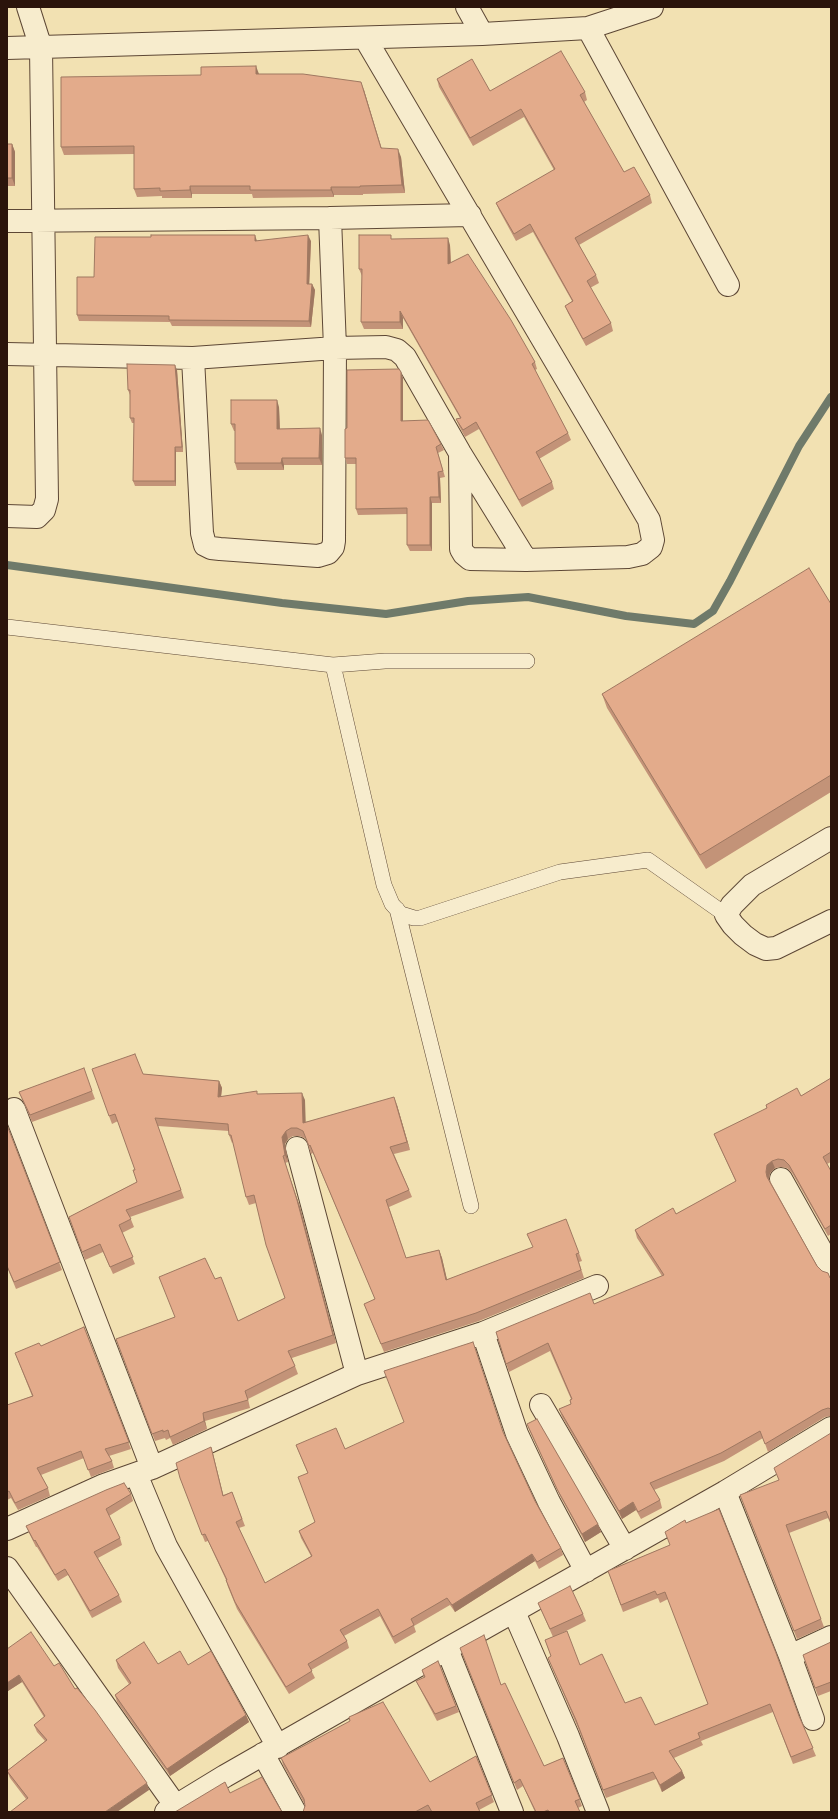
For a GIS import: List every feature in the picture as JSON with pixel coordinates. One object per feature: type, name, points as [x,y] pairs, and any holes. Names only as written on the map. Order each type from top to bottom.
[{"type":"street","points":[[7,516],[33,518],[40,515],[46,506],[46,354],[41,48],[28,7]]},
{"type":"street","points":[[467,7],[482,34]]},
{"type":"street","points":[[7,48],[482,34],[588,28],[652,7]]},
{"type":"street","points":[[588,28],[728,285]]},
{"type":"street","points":[[365,38],[649,520],[653,540],[651,547],[642,554],[634,556],[526,560],[474,560],[466,557],[461,545],[460,453]]},
{"type":"street","points":[[7,221],[470,215]]},
{"type":"street","points":[[193,358],[204,542],[211,548],[318,556],[331,551],[334,541],[335,348],[330,218]]},
{"type":"street","points":[[7,354],[193,358],[335,348],[386,347],[400,352],[405,357],[460,453],[526,560]]},
{"type":"street","points":[[831,838],[752,885],[732,905],[726,916],[733,926],[743,935],[755,944],[766,949],[776,948],[831,921]]},
{"type":"street","points":[[14,1109],[144,1471],[166,1546],[270,1751],[295,1812]]},
{"type":"street","points":[[298,1148],[357,1374]]},
{"type":"street","points":[[781,1179],[831,1268]]},
{"type":"street","points":[[7,1529],[104,1485],[144,1471],[357,1374],[483,1333],[597,1286]]},
{"type":"street","points":[[483,1333],[517,1434],[549,1502],[586,1571]]},
{"type":"street","points":[[541,1405],[625,1549]]},
{"type":"street","points":[[7,1568],[171,1809],[447,1649],[725,1492],[831,1428]]},
{"type":"street","points":[[725,1492],[790,1656],[813,1719]]},
{"type":"street","points":[[514,1612],[568,1736],[598,1812]]},
{"type":"street","points":[[790,1656],[831,1637]]},
{"type":"street","points":[[447,1649],[512,1812]]},
{"type":"lane","points":[[7,627],[334,665],[385,661],[527,660]]},
{"type":"lane","points":[[334,665],[384,885],[392,904],[407,916],[420,918],[560,872],[648,860],[726,916]]},
{"type":"lane","points":[[397,909],[471,1206]]},
{"type":"building","points":[[561,51],[585,92],[580,95],[624,172],[634,167],[650,195],[575,238],[596,275],[587,281],[611,323],[583,339],[565,306],[573,301],[530,224],[514,234],[496,203],[555,169],[521,109],[470,138],[437,79],[472,59],[490,91]]},
{"type":"building","points":[[256,66],[256,74],[303,74],[361,82],[381,148],[398,149],[402,185],[331,187],[331,190],[250,190],[250,186],[190,186],[190,190],[160,191],[160,188],[134,189],[134,146],[61,147],[61,77],[201,75],[201,67]]},
{"type":"building","points":[[7,144],[12,144],[12,178],[7,178]]},
{"type":"building","points":[[151,235],[255,235],[255,241],[308,235],[307,284],[312,284],[309,321],[169,320],[169,316],[77,315],[77,277],[94,277],[95,237],[151,237]]},
{"type":"building","points":[[359,235],[391,235],[391,239],[448,238],[448,264],[468,254],[511,320],[535,362],[532,364],[568,433],[536,452],[552,482],[519,500],[476,422],[463,430],[456,419],[461,418],[400,311],[400,322],[361,322],[362,269],[359,269]]},
{"type":"building","points":[[127,364],[175,365],[182,447],[175,447],[175,481],[133,481],[134,418],[130,418],[130,390],[128,390]]},
{"type":"building","points":[[399,369],[401,372],[401,421],[428,420],[441,444],[436,447],[443,471],[438,472],[439,497],[430,497],[430,545],[407,545],[407,508],[356,509],[356,458],[345,458],[345,429],[347,428],[347,370]]},
{"type":"building","points":[[231,400],[277,400],[277,429],[320,428],[319,458],[282,458],[281,463],[235,463],[235,424],[231,424]]},
{"type":"building","points":[[809,568],[831,604],[831,775],[700,855],[602,694]]},
{"type":"building","points":[[135,1054],[143,1074],[219,1081],[218,1097],[257,1091],[257,1094],[302,1093],[303,1123],[394,1097],[407,1142],[390,1147],[409,1190],[386,1200],[406,1258],[439,1250],[446,1280],[533,1247],[527,1234],[566,1219],[579,1253],[576,1254],[581,1270],[476,1313],[381,1344],[364,1304],[375,1299],[310,1145],[309,1146],[303,1131],[297,1128],[291,1128],[286,1131],[282,1137],[285,1155],[283,1156],[297,1200],[333,1335],[288,1351],[295,1366],[245,1391],[248,1400],[203,1413],[204,1421],[170,1437],[168,1430],[163,1432],[163,1430],[152,1434],[116,1339],[175,1317],[159,1277],[205,1258],[215,1279],[221,1277],[238,1321],[285,1298],[266,1245],[254,1195],[246,1197],[231,1135],[229,1135],[228,1124],[155,1118],[181,1190],[126,1210],[131,1219],[119,1225],[133,1257],[110,1267],[100,1244],[82,1252],[69,1217],[137,1182],[133,1170],[135,1170],[115,1114],[109,1116],[92,1069]]},
{"type":"building","points":[[84,1068],[92,1091],[30,1115],[19,1092]]},
{"type":"building","points":[[831,1078],[831,1152],[823,1157],[831,1171],[831,1225],[825,1229],[789,1165],[784,1160],[778,1159],[772,1161],[767,1165],[766,1172],[767,1177],[817,1266],[822,1271],[828,1273],[831,1278],[831,1409],[828,1408],[822,1410],[765,1444],[760,1431],[721,1453],[650,1483],[660,1500],[638,1512],[633,1502],[619,1511],[559,1409],[571,1404],[570,1400],[572,1399],[548,1343],[506,1364],[496,1332],[590,1293],[594,1304],[664,1275],[635,1230],[673,1208],[676,1214],[736,1181],[714,1134],[767,1108],[766,1105],[797,1088],[801,1096]]},
{"type":"building","points":[[7,1125],[60,1262],[14,1282],[7,1266]]},
{"type":"building","points":[[84,1327],[129,1442],[105,1449],[112,1461],[88,1470],[81,1451],[37,1468],[48,1488],[15,1503],[9,1491],[7,1492],[7,1405],[33,1396],[15,1353],[39,1343],[41,1346]]},
{"type":"building","points":[[473,1342],[503,1432],[535,1501],[561,1548],[537,1562],[532,1554],[452,1605],[447,1598],[411,1619],[414,1625],[393,1637],[378,1609],[340,1630],[347,1641],[308,1664],[312,1671],[286,1687],[235,1602],[227,1580],[205,1534],[202,1535],[180,1478],[176,1463],[211,1447],[223,1496],[232,1492],[242,1519],[236,1522],[265,1583],[312,1556],[299,1531],[315,1522],[298,1477],[308,1473],[296,1445],[336,1428],[345,1449],[404,1422],[384,1371]]},
{"type":"building","points":[[537,1419],[598,1524],[582,1534],[557,1489],[527,1424]]},
{"type":"building","points":[[831,1433],[831,1523],[826,1511],[786,1525],[821,1619],[794,1631],[740,1495],[779,1480],[774,1468]]},
{"type":"building","points":[[124,1483],[131,1494],[106,1509],[120,1538],[94,1552],[119,1595],[90,1611],[65,1569],[55,1575],[26,1526]]},
{"type":"building","points":[[719,1509],[776,1653],[799,1716],[813,1748],[791,1757],[770,1704],[698,1733],[700,1738],[669,1751],[682,1771],[660,1785],[653,1772],[603,1790],[576,1720],[548,1658],[551,1656],[545,1640],[567,1631],[580,1665],[602,1654],[625,1703],[641,1697],[655,1725],[708,1704],[665,1592],[657,1595],[655,1591],[621,1605],[608,1571],[670,1545],[665,1532],[685,1520],[686,1523]]},
{"type":"building","points":[[570,1586],[583,1614],[550,1629],[538,1603]]},
{"type":"building","points":[[31,1632],[54,1666],[59,1663],[75,1689],[77,1688],[95,1710],[147,1783],[105,1812],[10,1812],[28,1798],[7,1771],[47,1740],[34,1725],[45,1716],[19,1675],[7,1683],[7,1649]]},
{"type":"building","points":[[484,1635],[501,1685],[505,1683],[544,1766],[563,1758],[580,1799],[575,1801],[580,1812],[549,1812],[548,1810],[536,1812],[520,1779],[514,1783],[460,1648]]},
{"type":"building","points":[[144,1642],[158,1664],[180,1651],[188,1665],[211,1651],[246,1715],[167,1769],[115,1695],[131,1683],[116,1660]]},
{"type":"building","points":[[831,1642],[831,1682],[815,1688],[803,1655]]},
{"type":"building","points":[[438,1661],[456,1706],[435,1714],[416,1681],[425,1677],[422,1670]]},
{"type":"building","points":[[383,1702],[430,1782],[476,1756],[492,1795],[476,1803],[480,1812],[432,1812],[428,1805],[415,1812],[303,1812],[305,1806],[304,1799],[281,1758],[350,1721],[349,1717]]},
{"type":"building","points":[[262,1777],[282,1812],[175,1812],[225,1782],[230,1793]]},
{"type":"waterway","points":[[7,565],[282,603],[386,614],[468,601],[528,597],[626,616],[694,624],[713,611],[730,581],[799,446],[831,397]]}]
